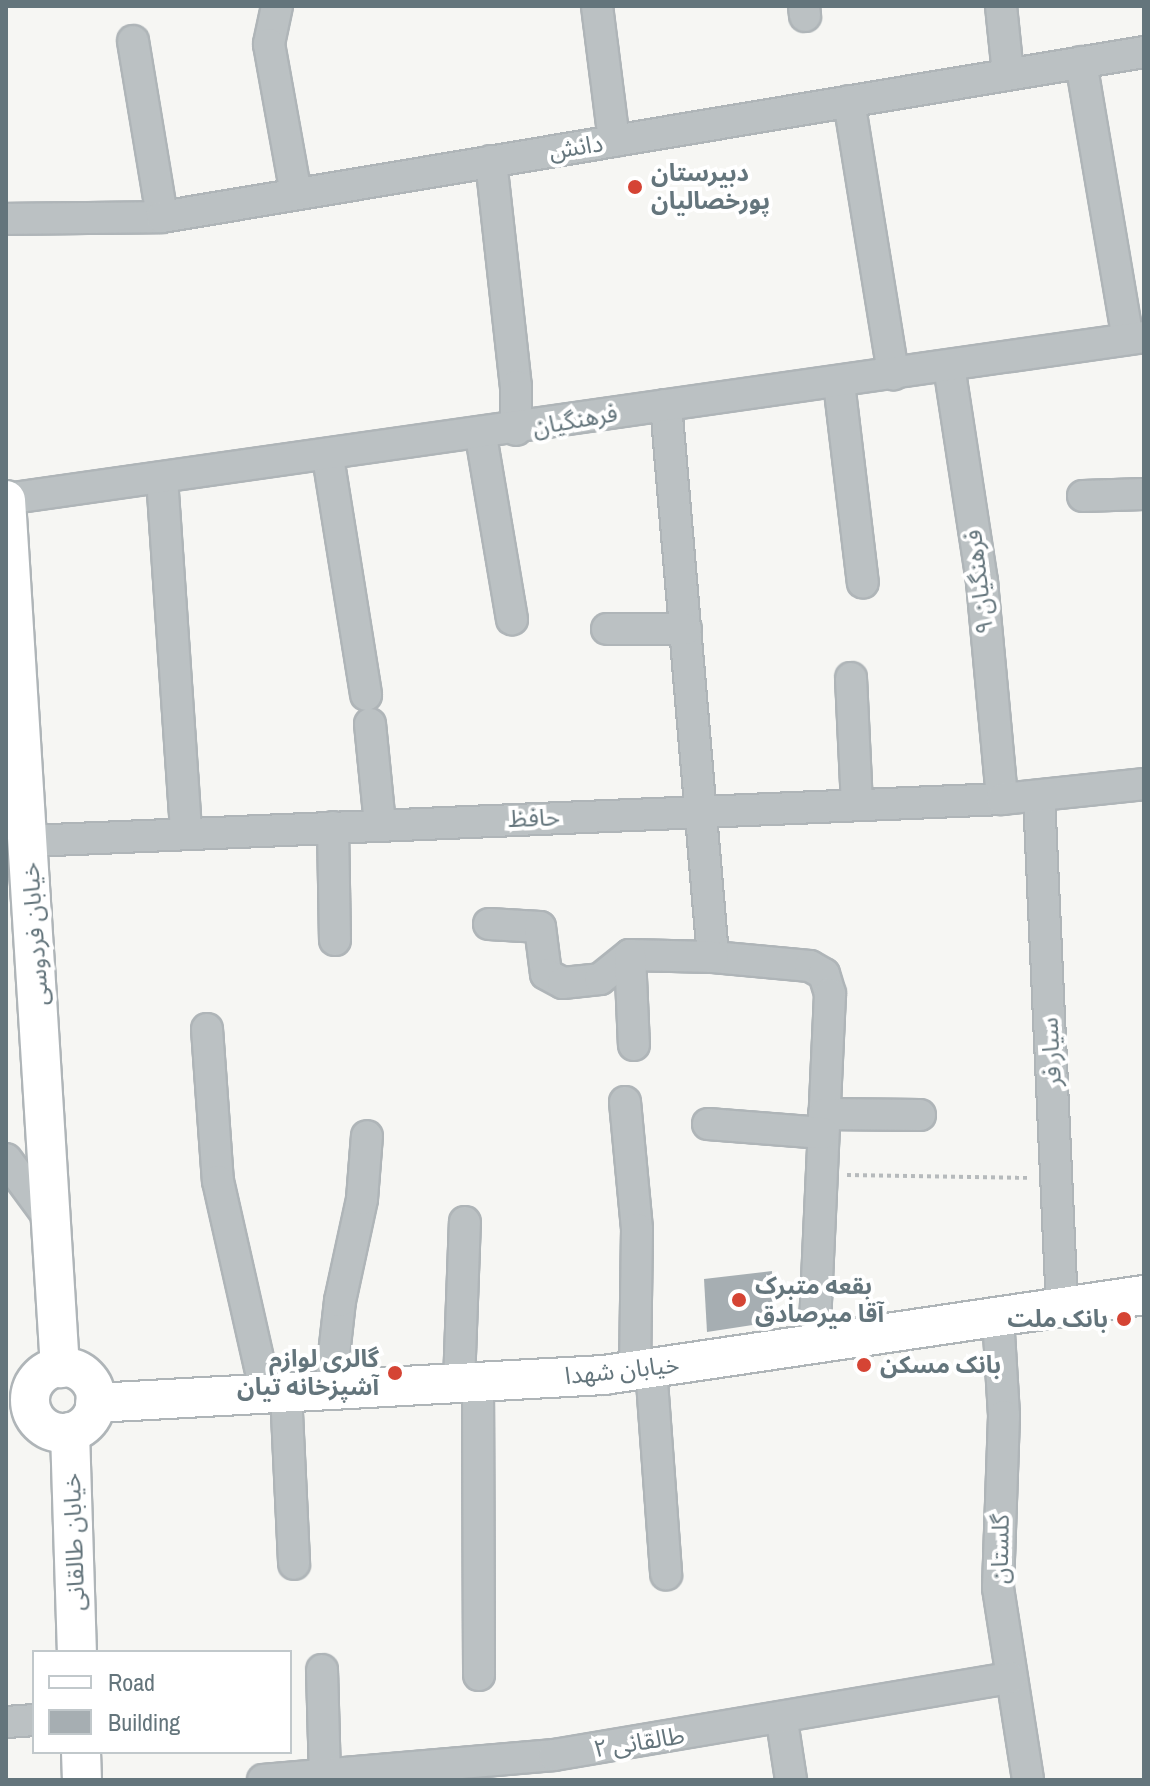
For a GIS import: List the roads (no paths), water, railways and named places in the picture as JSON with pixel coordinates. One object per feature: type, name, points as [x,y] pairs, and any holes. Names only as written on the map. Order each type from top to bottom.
[{"type":"main road","name":"خیابان فردوسی","points":[[6,500],[14,725],[29,841],[54,1224],[60,1368]]},
{"type":"main road","name":"خیابان شهدا","points":[[95,1403],[468,1383],[643,1370],[1144,1295]]},
{"type":"main road","points":[[60,1368],[89,1381],[95,1403],[88,1422],[70,1432],[42,1426],[18,1405],[35,1382],[60,1368]]},
{"type":"main road","name":"خیابان طالقانی","points":[[70,1432],[77,1650]]},
{"type":"main road","points":[[81,1754],[82,1780]]},
{"type":"street","points":[[277,6],[269,44],[296,194]]},
{"type":"street","points":[[597,6],[614,141]]},
{"type":"street","points":[[1001,6],[1008,74]]},
{"type":"street","points":[[133,41],[162,217]]},
{"type":"street","name":"دانش","points":[[6,219],[162,217],[1144,52]]},
{"type":"street","points":[[1081,62],[1136,338]]},
{"type":"street","points":[[849,101],[893,374]]},
{"type":"street","points":[[491,161],[516,386],[516,430]]},
{"type":"street","name":"فرهنگیان","points":[[6,500],[481,436],[666,405],[839,383],[1136,338]]},
{"type":"street","name":"فرهنگیان ۹","points":[[949,366],[982,582],[1002,799]]},
{"type":"street","points":[[839,383],[863,583]]},
{"type":"street","points":[[666,405],[713,957]]},
{"type":"street","points":[[481,436],[512,619]]},
{"type":"street","points":[[328,457],[368,710],[380,824]]},
{"type":"street","points":[[162,478],[186,832]]},
{"type":"street","points":[[1083,496],[1144,494]]},
{"type":"street","points":[[607,629],[686,629]]},
{"type":"street","points":[[851,678],[857,804]]},
{"type":"street","name":"حافظ","points":[[29,841],[1002,799],[1144,784]]},
{"type":"street","name":"سیار فر","points":[[1039,796],[1062,1307]]},
{"type":"street","points":[[333,827],[335,940]]},
{"type":"street","points":[[489,924],[540,927],[546,974],[563,983],[600,979],[630,955],[713,957],[810,966],[824,974],[830,994],[814,1344]]},
{"type":"street","points":[[630,955],[634,1045]]},
{"type":"street","points":[[207,1029],[218,1181],[276,1393],[294,1564]]},
{"type":"street","points":[[625,1102],[637,1229],[643,1370],[666,1574]]},
{"type":"street","points":[[708,1124],[824,1123],[920,1115]]},
{"type":"street","points":[[330,1390],[340,1301],[362,1199],[367,1136]]},
{"type":"street","points":[[6,1159],[54,1224]]},
{"type":"street","points":[[465,1222],[479,1675]]},
{"type":"street","name":"گلستان","points":[[998,1317],[1004,1416],[998,1588],[1028,1780]]},
{"type":"street","points":[[322,1670],[325,1775]]},
{"type":"street","name":"طالقانی ۲","points":[[263,1780],[554,1755],[782,1721],[1011,1678]]},
{"type":"street","points":[[6,1722],[32,1720]]},
{"type":"street","points":[[782,1721],[791,1780]]},
{"type":"place","name":"دبیرستان پورخصالیان","points":[[635,187]]},
{"type":"place","name":"بقعه متبرک آقا میرصادق","points":[[739,1300]]},
{"type":"place","name":"بانک ملت","points":[[1124,1319]]},
{"type":"place","name":"بانک مسکن","points":[[864,1365]]},
{"type":"place","name":"گالری لوازم آشپزخانه تیان","points":[[395,1373]]}]
